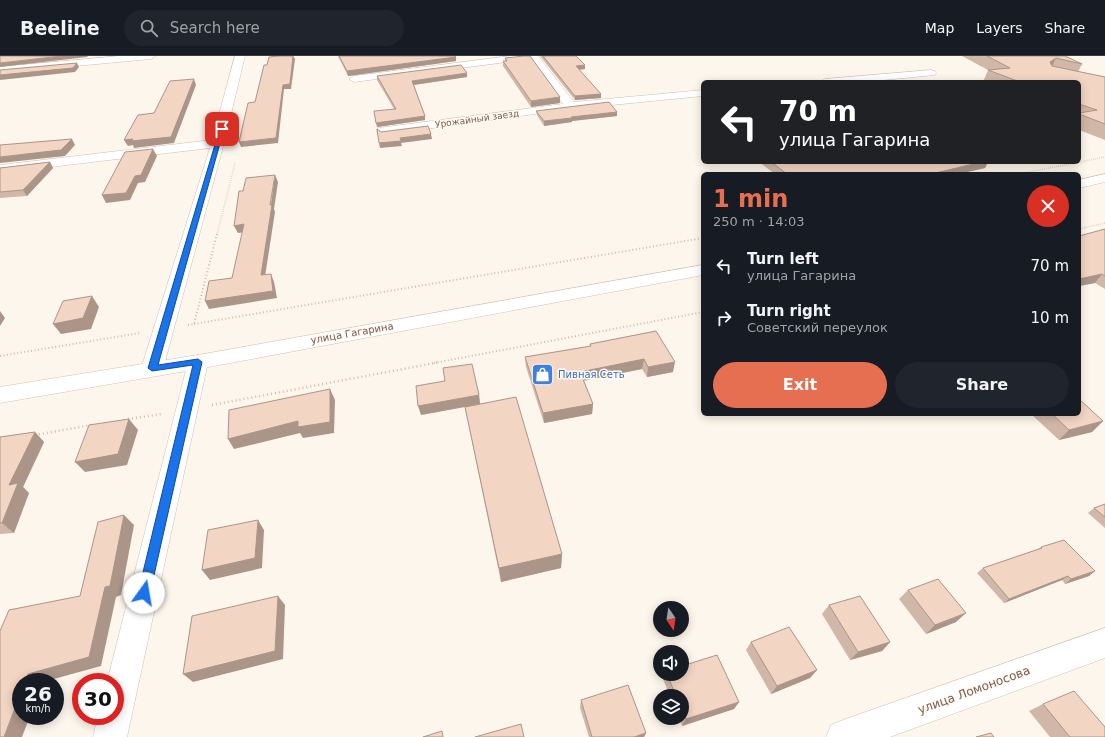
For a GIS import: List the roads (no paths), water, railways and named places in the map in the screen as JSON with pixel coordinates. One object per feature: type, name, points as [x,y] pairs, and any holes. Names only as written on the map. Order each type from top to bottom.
[{"type":"street","points":[[0,70],[151,56]]},
{"type":"street","points":[[152,368],[218,143],[240,56]]},
{"type":"street","points":[[354,78],[533,56],[571,106]]},
{"type":"street","points":[[849,80],[931,73]]},
{"type":"street","name":"Урожайный заезд","points":[[382,131],[571,106],[701,93]]},
{"type":"street","points":[[0,169],[218,143]]},
{"type":"street","points":[[1081,184],[1105,178]]},
{"type":"street","name":"улица Гагарина","points":[[0,395],[152,368],[198,362],[701,270]]},
{"type":"street","points":[[124,676],[198,362]]},
{"type":"street","name":"улица Ломоносова","points":[[843,737],[1105,643]]},
{"type":"street","points":[[110,737],[113,725]]},
{"type":"place","name":"Пивная Сеть","points":[[542,374]]}]
